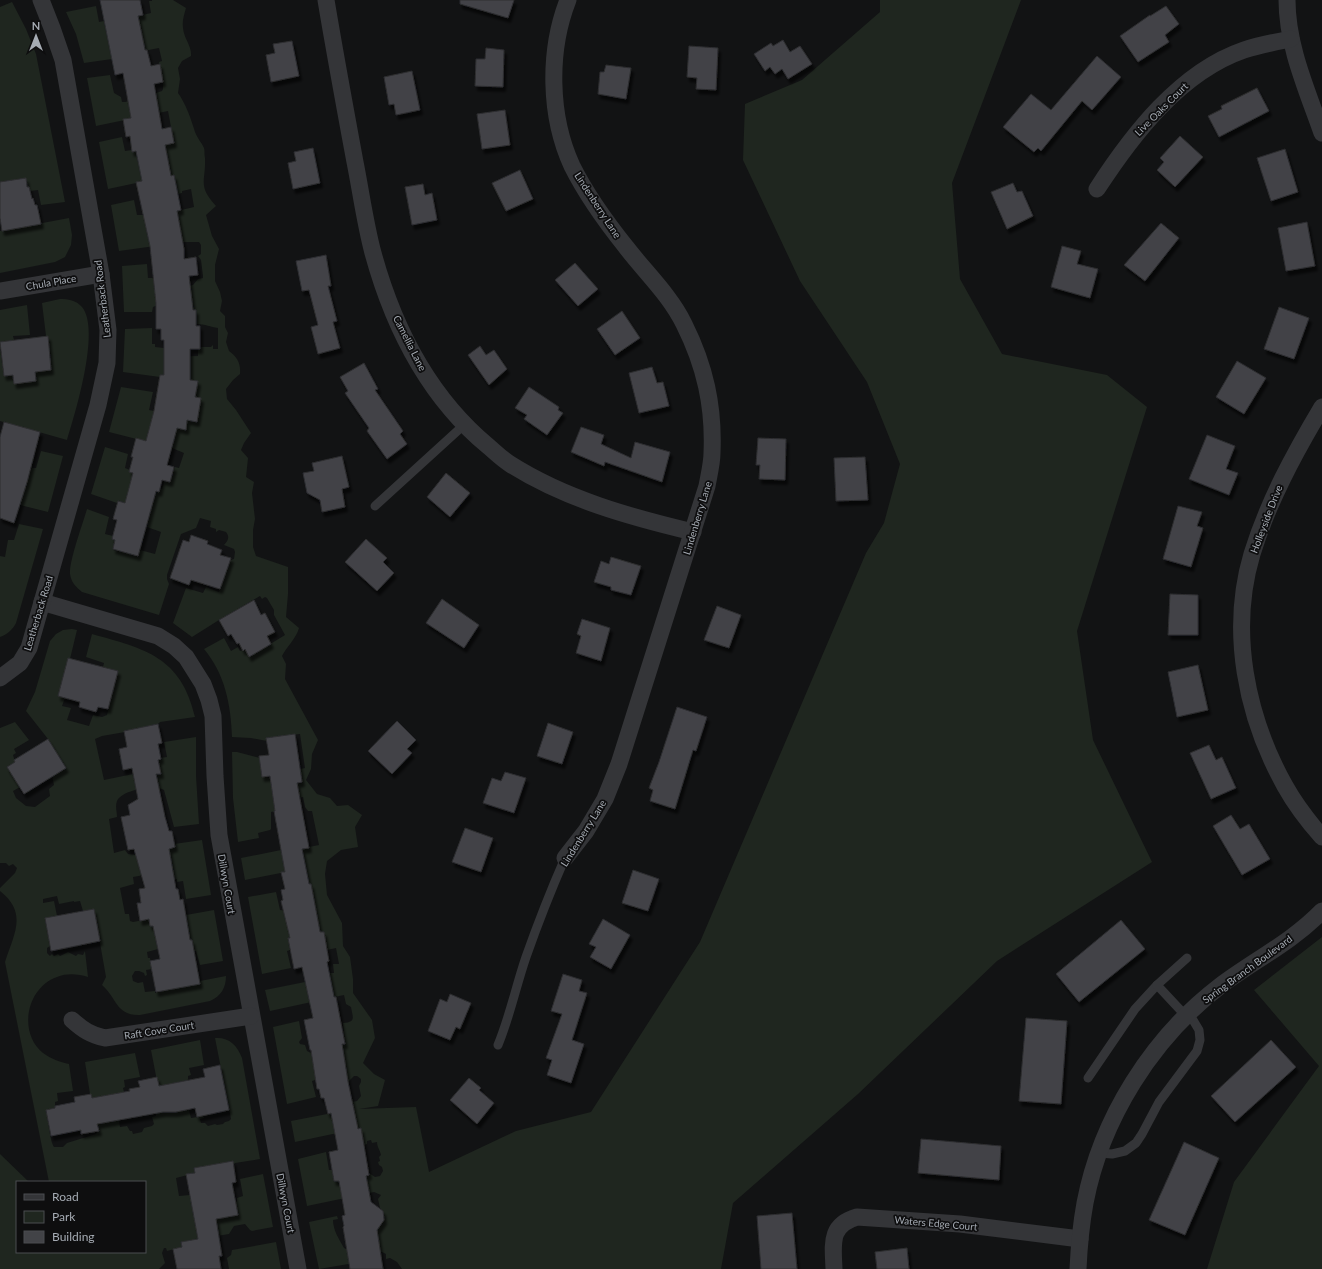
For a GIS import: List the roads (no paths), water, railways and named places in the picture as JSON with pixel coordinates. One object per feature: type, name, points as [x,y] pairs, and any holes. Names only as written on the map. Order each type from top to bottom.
[{"type":"street","name":"Leatherback Road","points":[[0,678],[20,663],[29,648],[98,405],[107,363],[108,330],[101,274],[63,60],[41,0]]},
{"type":"street","name":"Camellia Lane","points":[[326,0],[373,252],[390,302],[411,350],[427,378],[451,410],[478,438],[509,464],[546,483],[607,509],[642,520],[693,532]]},
{"type":"street","name":"Lindenberry Lane","points":[[565,858],[586,831],[605,799],[618,764],[708,486],[712,454],[712,416],[708,391],[700,359],[684,323],[666,294],[626,247],[595,204],[572,166],[562,138],[556,110],[554,75],[556,44],[562,14],[568,0]]},
{"type":"street","points":[[1287,0],[1295,54],[1322,133]]},
{"type":"street","name":"Live Oaks Court","points":[[1097,189],[1119,154],[1145,122],[1168,99],[1193,78],[1220,61],[1243,51],[1273,42],[1292,39]]},
{"type":"street","name":"Chula Place","points":[[0,291],[101,274]]},
{"type":"street","name":"Holleyside Drive","points":[[1322,407],[1296,451],[1279,484],[1262,525],[1252,555],[1246,583],[1242,618],[1242,647],[1247,682],[1255,717],[1266,746],[1285,787],[1306,818],[1322,837]]},
{"type":"street","name":"Dillwyn Court","points":[[42,602],[158,636],[174,646],[186,657],[203,684],[213,716],[219,835],[298,1269]]},
{"type":"street","name":"Spring Branch Boulevard","points":[[1078,1269],[1085,1202],[1099,1153],[1115,1115],[1136,1077],[1162,1041],[1185,1015],[1219,987],[1270,953],[1322,911]]},
{"type":"street","name":"Raft Cove Court","points":[[72,1020],[94,1036],[105,1038],[251,1016]]},
{"type":"street","name":"Waters Edge Court","points":[[834,1269],[834,1239],[838,1229],[847,1220],[858,1217],[960,1224],[1080,1239]]},
{"type":"lane","points":[[375,506],[465,424]]},
{"type":"lane","name":"Lindenberry Lane","points":[[498,1044],[507,1022],[526,958],[550,892],[565,858]]},
{"type":"lane","points":[[1088,1078],[1134,1009],[1157,985],[1187,958]]},
{"type":"lane","points":[[1099,1153],[1112,1154],[1125,1151],[1136,1143],[1159,1102],[1197,1051],[1200,1040],[1199,1030],[1193,1020],[1185,1015],[1157,985]]}]
